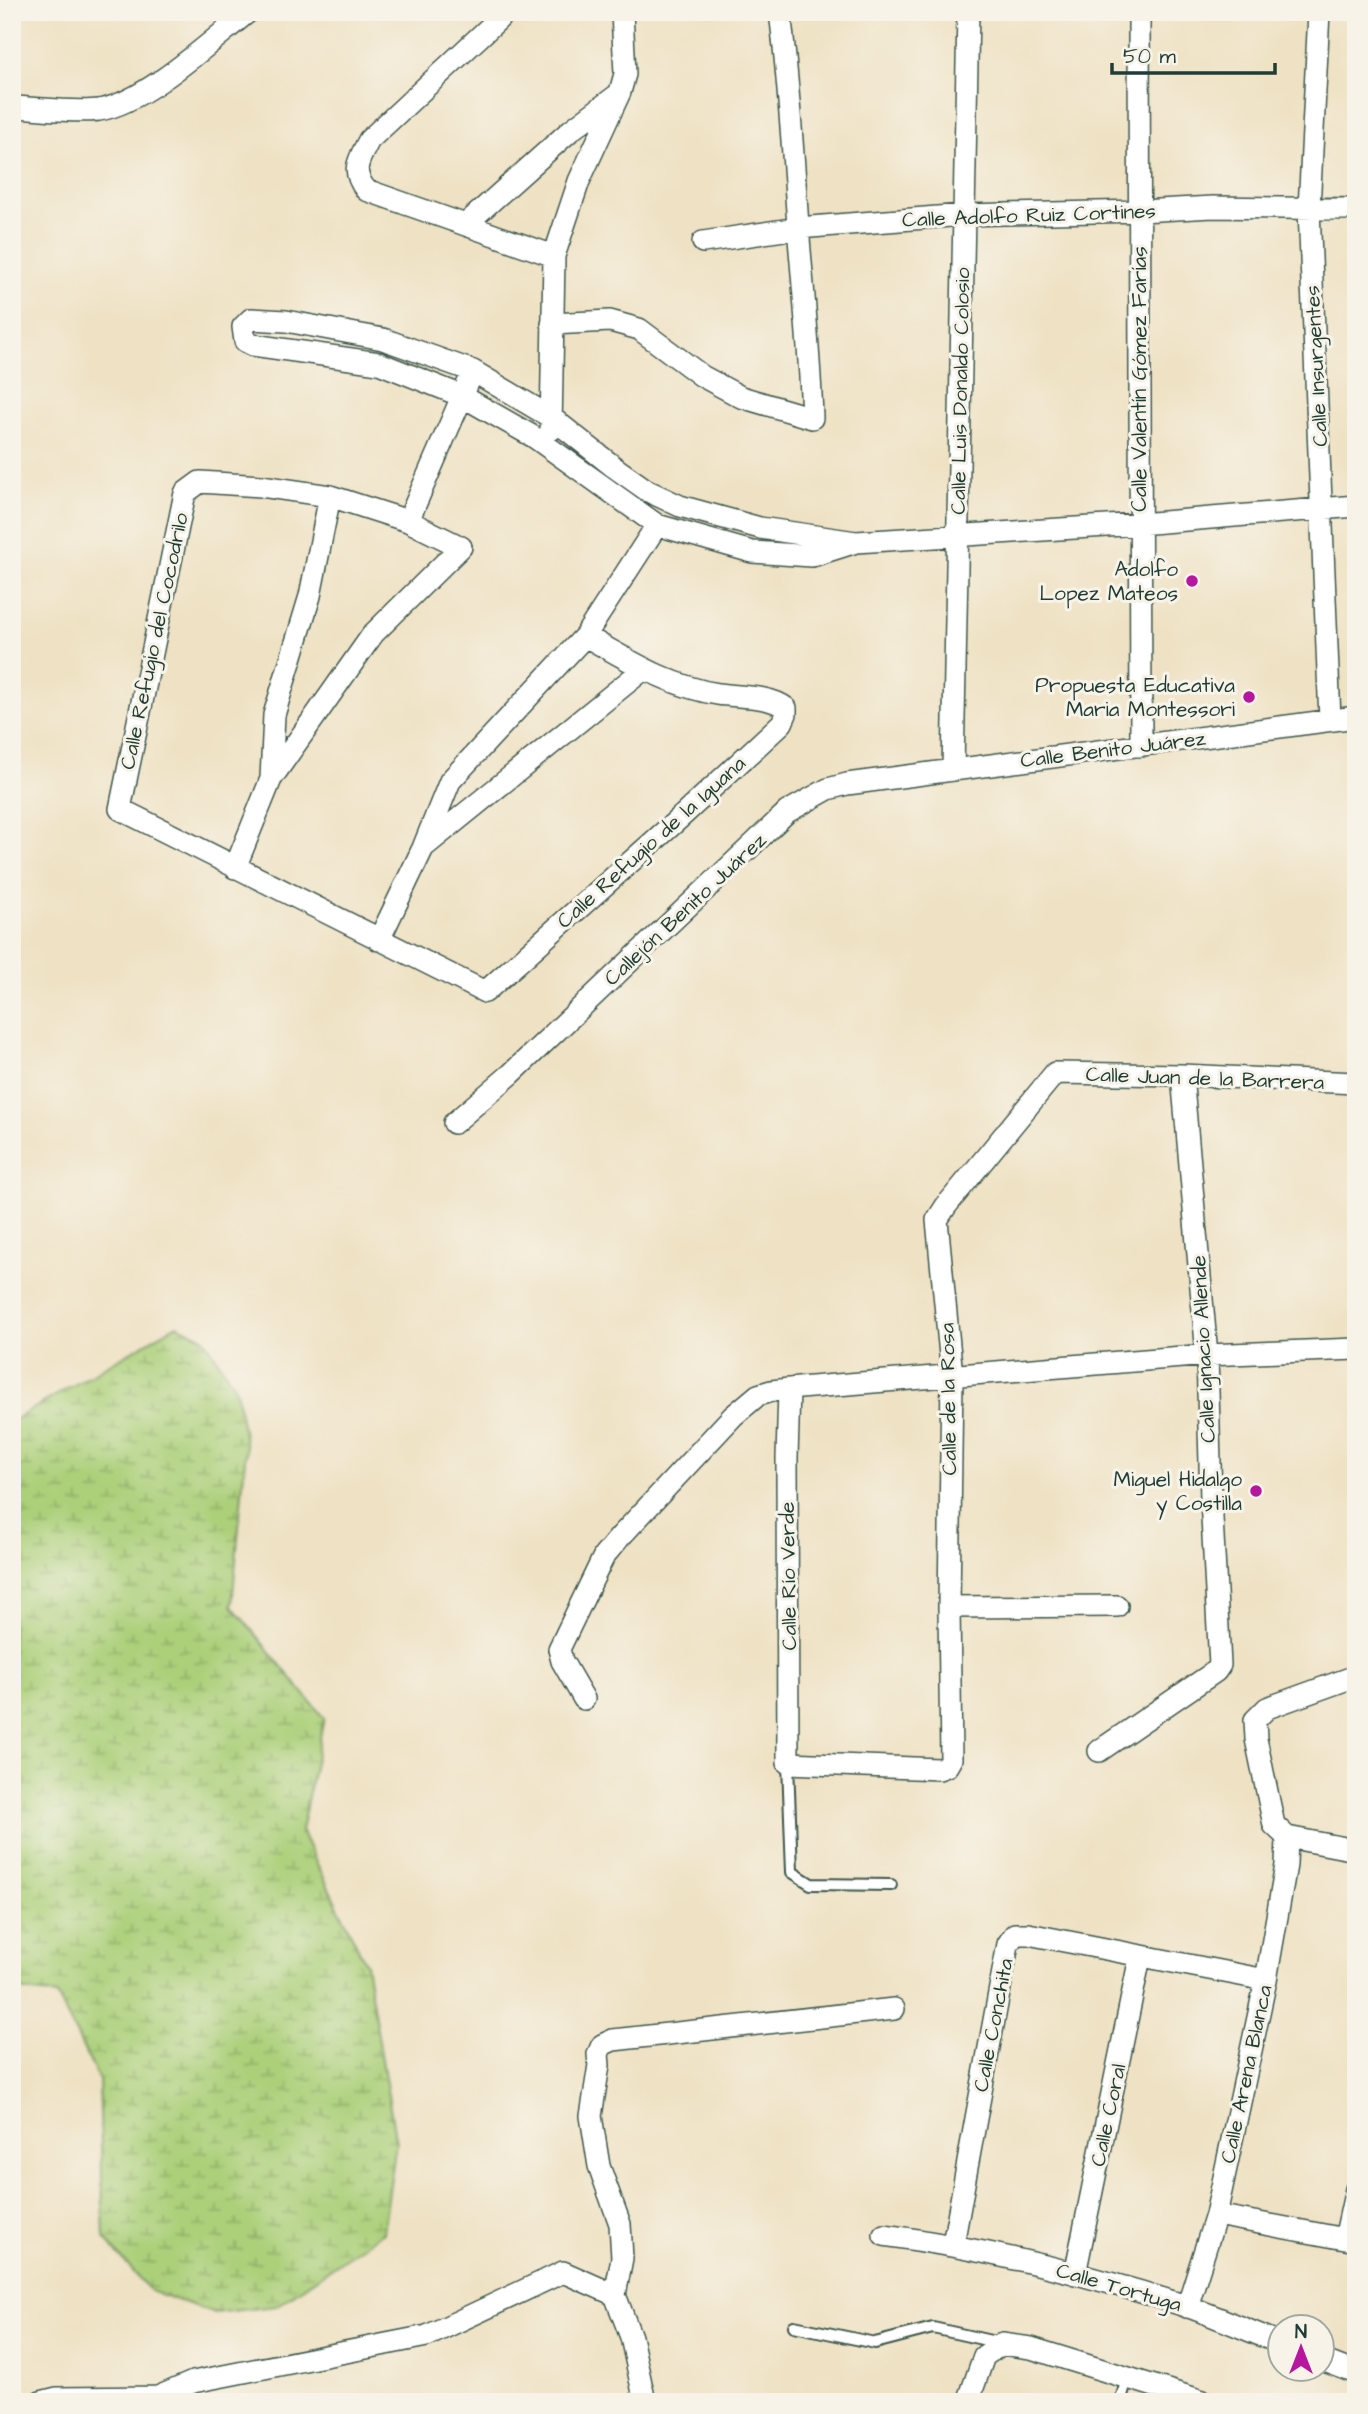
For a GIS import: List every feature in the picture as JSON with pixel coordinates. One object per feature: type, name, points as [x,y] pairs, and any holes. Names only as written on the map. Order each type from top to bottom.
[{"type":"street","points":[[12,107],[98,110],[124,103],[164,77],[248,12]]},
{"type":"street","points":[[506,12],[369,140],[356,165],[358,180],[366,190],[554,256]]},
{"type":"street","points":[[550,449],[554,256],[579,181],[620,92],[625,74],[622,12]]},
{"type":"street","points":[[552,324],[610,321],[639,329],[702,376],[741,397],[812,418],[810,350],[791,105],[780,12]]},
{"type":"street","name":"Calle Luis Donaldo Colosio","points":[[953,770],[968,12]]},
{"type":"street","name":"Calle Valentín Gómez Farías","points":[[1139,12],[1140,746]]},
{"type":"street","name":"Calle Insurgentes","points":[[1319,12],[1308,209],[1329,720]]},
{"type":"street","points":[[466,224],[570,130],[620,92]]},
{"type":"street","name":"Calle Adolfo Ruiz Cortines","points":[[703,242],[799,228],[963,215],[1213,207],[1356,209]]},
{"type":"street","points":[[856,542],[812,556],[752,552],[657,525],[534,437],[463,396],[379,363],[253,345],[245,341],[243,327],[251,319],[286,321],[383,340],[473,371],[552,418],[648,491],[680,506],[760,528],[856,542],[1139,524],[1356,506]]},
{"type":"street","points":[[408,521],[473,371]]},
{"type":"street","name":"Calle Refugio del Cocodrilo","points":[[235,868],[271,779],[373,634],[461,547],[408,521],[330,496],[261,486],[200,482],[185,492],[120,809],[235,868],[313,907]]},
{"type":"street","name":"Calle Refugio del Cocodrilo","points":[[271,779],[274,715],[310,596],[330,496]]},
{"type":"street","points":[[379,940],[450,780],[585,636],[657,525]]},
{"type":"street","name":"Calle Refugio de la Iguana","points":[[313,907],[485,992],[682,816],[782,723],[786,714],[786,708],[770,700],[711,693],[662,677],[585,636]]},
{"type":"street","points":[[422,848],[644,669]]},
{"type":"street","name":"Calle Benito Juárez","points":[[953,770],[1356,717]]},
{"type":"street","name":"Callejón Benito Juárez","points":[[454,1123],[511,1074],[787,812],[828,789],[847,784],[953,770]]},
{"type":"street","name":"Calle Juan de la Barrera","points":[[1055,1073],[1182,1075],[1356,1083]]},
{"type":"street","name":"Calle de la Rosa","points":[[788,1763],[939,1769],[947,1766],[951,1759],[949,1607],[952,1376],[937,1220],[954,1195],[1055,1073]]},
{"type":"street","name":"Calle Ignacio Allende","points":[[1099,1751],[1216,1671],[1220,1665],[1207,1355],[1182,1075]]},
{"type":"street","points":[[584,1699],[562,1661],[559,1648],[604,1556],[733,1416],[758,1395],[771,1391],[1207,1355],[1356,1349]]},
{"type":"street","name":"Calle Río Verde","points":[[788,1763],[789,1390]]},
{"type":"street","points":[[949,1607],[1117,1606]]},
{"type":"street","points":[[1356,1676],[1267,1708],[1255,1720],[1256,1739],[1274,1825],[1287,1837],[1356,1850]]},
{"type":"street","name":"Calle Arena Blanca","points":[[1187,2307],[1216,2215],[1266,1980],[1286,1865],[1287,1837]]},
{"type":"street","name":"Calle Conchita","points":[[953,2244],[1008,1944],[1014,1934],[1028,1934],[1266,1980]]},
{"type":"street","name":"Calle Coral","points":[[1075,2274],[1140,1957]]},
{"type":"street","points":[[645,2402],[631,2337],[615,2295],[622,2258],[620,2224],[599,2165],[591,2116],[599,2065],[598,2054],[602,2045],[612,2040],[894,2009]]},
{"type":"street","points":[[1216,2215],[1350,2240],[1356,2189]]},
{"type":"street","name":"Calle Tortuga","points":[[884,2235],[953,2244],[1075,2274],[1187,2307],[1266,2338]]},
{"type":"street","points":[[41,2402],[57,2398],[158,2397],[192,2382],[427,2336],[563,2272],[615,2295]]},
{"type":"street","points":[[968,2402],[984,2356],[1002,2344],[1031,2348],[1206,2402]]},
{"type":"street","points":[[1336,2365],[1356,2373]]},
{"type":"lane","points":[[788,1763],[792,1872],[811,1884],[891,1885]]},
{"type":"lane","points":[[794,2326],[875,2343],[933,2328],[1002,2344]]},
{"type":"lane","points":[[1120,2402],[1128,2376]]},
{"type":"green space","points":[[177,1325],[204,1338],[236,1389],[246,1448],[232,1606],[324,1718],[301,1831],[366,1964],[396,2143],[383,2232],[276,2306],[215,2313],[150,2291],[104,2238],[99,2080],[57,1995],[12,1989],[12,1421]]},
{"type":"place","name":"Adolfo Lopez Mateos","points":[[1192,581]]},
{"type":"place","name":"Propuesta Educativa Maria Montessori","points":[[1249,697]]},
{"type":"place","name":"Miguel Hidalgo y Costilla","points":[[1256,1491]]}]
